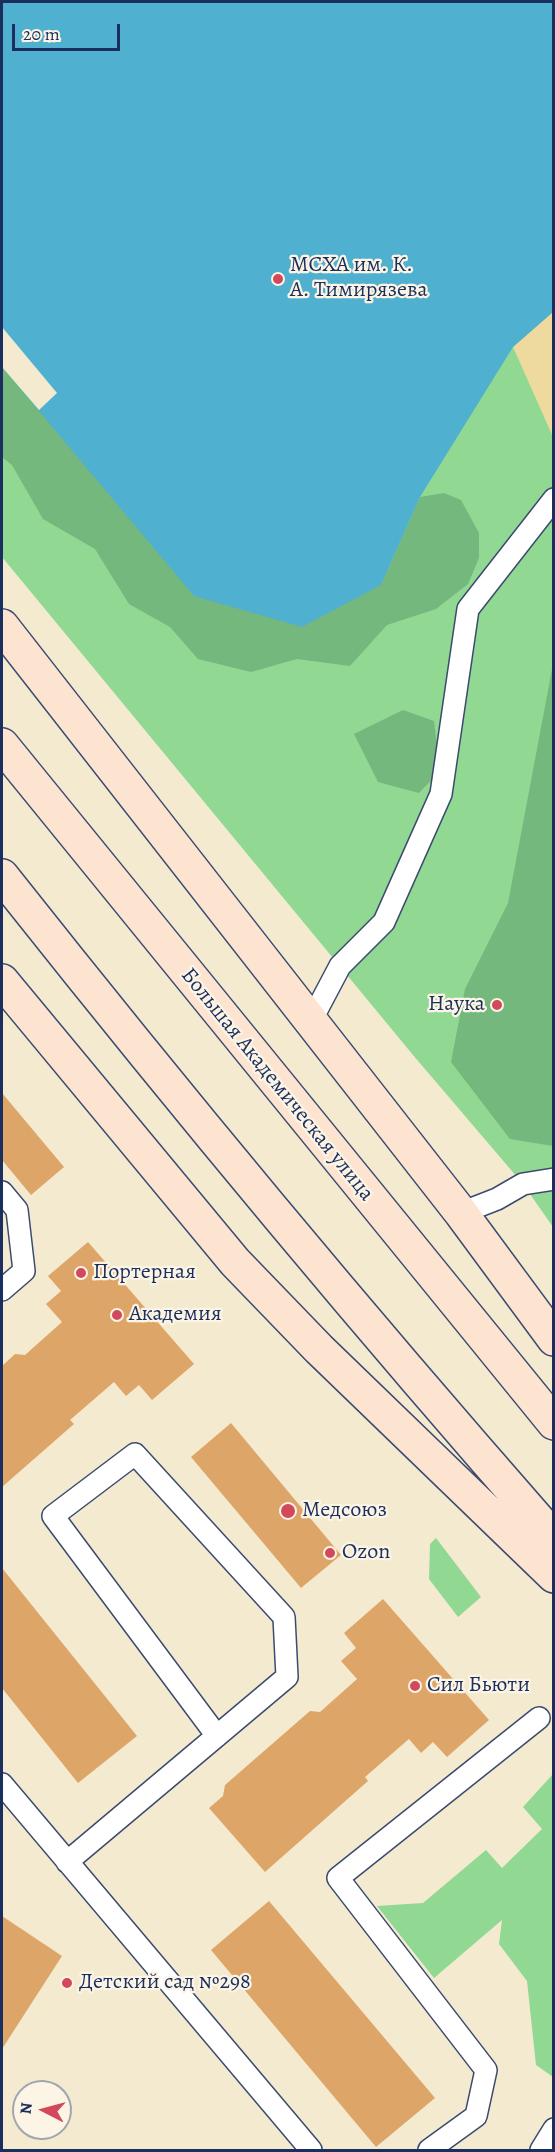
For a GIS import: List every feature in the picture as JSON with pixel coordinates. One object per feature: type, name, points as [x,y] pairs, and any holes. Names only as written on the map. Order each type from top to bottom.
[{"type":"main road","points":[[2,627],[461,1213],[554,1339]]},
{"type":"main road","name":"Большая Академическая улица","points":[[2,745],[554,1423]]},
{"type":"main road","points":[[2,876],[126,1034],[437,1406],[554,1539]]},
{"type":"main road","points":[[2,981],[235,1262],[319,1349],[554,1576]]},
{"type":"lane","points":[[312,1022],[340,966],[384,922],[441,794],[468,609],[554,499]]},
{"type":"lane","points":[[461,1213],[497,1199],[523,1184],[554,1179]]},
{"type":"lane","points":[[2,1192],[17,1210],[24,1271],[2,1290]]},
{"type":"lane","points":[[67,1862],[217,1736],[286,1677],[284,1617],[135,1454],[53,1516],[217,1736]]},
{"type":"lane","points":[[429,2151],[476,2116],[486,2070],[338,1878],[539,1718]]},
{"type":"lane","points":[[2,1784],[311,2151]]},
{"type":"lane","points":[[541,2151],[554,2129]]},
{"type":"green space","name":"МСХА им. К. А. Тимирязева","points":[[2,2],[553,2],[553,1227],[523,1184],[413,1055],[2,557]]},
{"type":"green space","points":[[2,367],[39,410],[381,585],[420,497],[444,493],[461,500],[479,533],[479,558],[468,584],[436,609],[387,625],[350,666],[297,659],[251,672],[198,659],[170,627],[129,604],[95,549],[43,519],[12,465],[2,457]]},
{"type":"green space","name":"Наука","points":[[553,664],[554,1146],[510,1139],[451,1062],[465,989],[508,903]]},
{"type":"green space","points":[[403,710],[434,721],[440,771],[419,793],[378,782],[354,734]]},
{"type":"green space","points":[[436,1538],[481,1597],[458,1617],[429,1579],[430,1544]]},
{"type":"green space","points":[[553,1774],[553,2077],[536,2065],[527,1981],[499,1944],[502,1920],[434,1978],[377,1906],[423,1903],[486,1850],[502,1868],[542,1829],[523,1807]]},
{"type":"sand","points":[[553,312],[553,437],[513,347]]},
{"type":"water","name":"МСХА им. К. А. Тимирязева","points":[[2,2],[553,2],[553,312],[513,347],[420,497],[381,585],[302,627],[194,596],[2,367]]},
{"type":"pier","points":[[2,327],[57,393],[39,410],[2,367]]},
{"type":"building","points":[[2,1093],[64,1167],[31,1195],[2,1160]]},
{"type":"building","points":[[88,1242],[194,1364],[152,1400],[139,1385],[126,1396],[114,1382],[70,1420],[74,1424],[2,1487],[2,1366],[15,1354],[25,1355],[62,1322],[46,1304],[61,1291],[48,1276]]},
{"type":"building","points":[[231,1423],[341,1555],[301,1588],[191,1457]]},
{"type":"building","points":[[2,1568],[137,1736],[78,1783],[2,1688]]},
{"type":"building","points":[[383,1599],[489,1720],[447,1757],[433,1742],[421,1753],[409,1739],[365,1777],[368,1781],[265,1872],[209,1808],[223,1796],[225,1785],[310,1711],[320,1712],[357,1679],[341,1661],[356,1648],[344,1633]]},
{"type":"building","points":[[269,1901],[435,2098],[376,2147],[211,1950]]},
{"type":"building","points":[[2,1916],[62,1956],[2,2049]]},
{"type":"place","name":"МСХА им. К. А. Тимирязева","points":[[278,279]]},
{"type":"place","name":"Наука","points":[[497,1005]]},
{"type":"place","name":"Портерная","points":[[81,1273]]},
{"type":"place","name":"Академия","points":[[117,1315]]},
{"type":"place","name":"Медсоюз","points":[[288,1511]]},
{"type":"place","name":"Ozon","points":[[330,1553]]},
{"type":"place","name":"Сил Бьюти","points":[[415,1686]]},
{"type":"place","name":"Детский сад №298","points":[[67,1983]]}]
